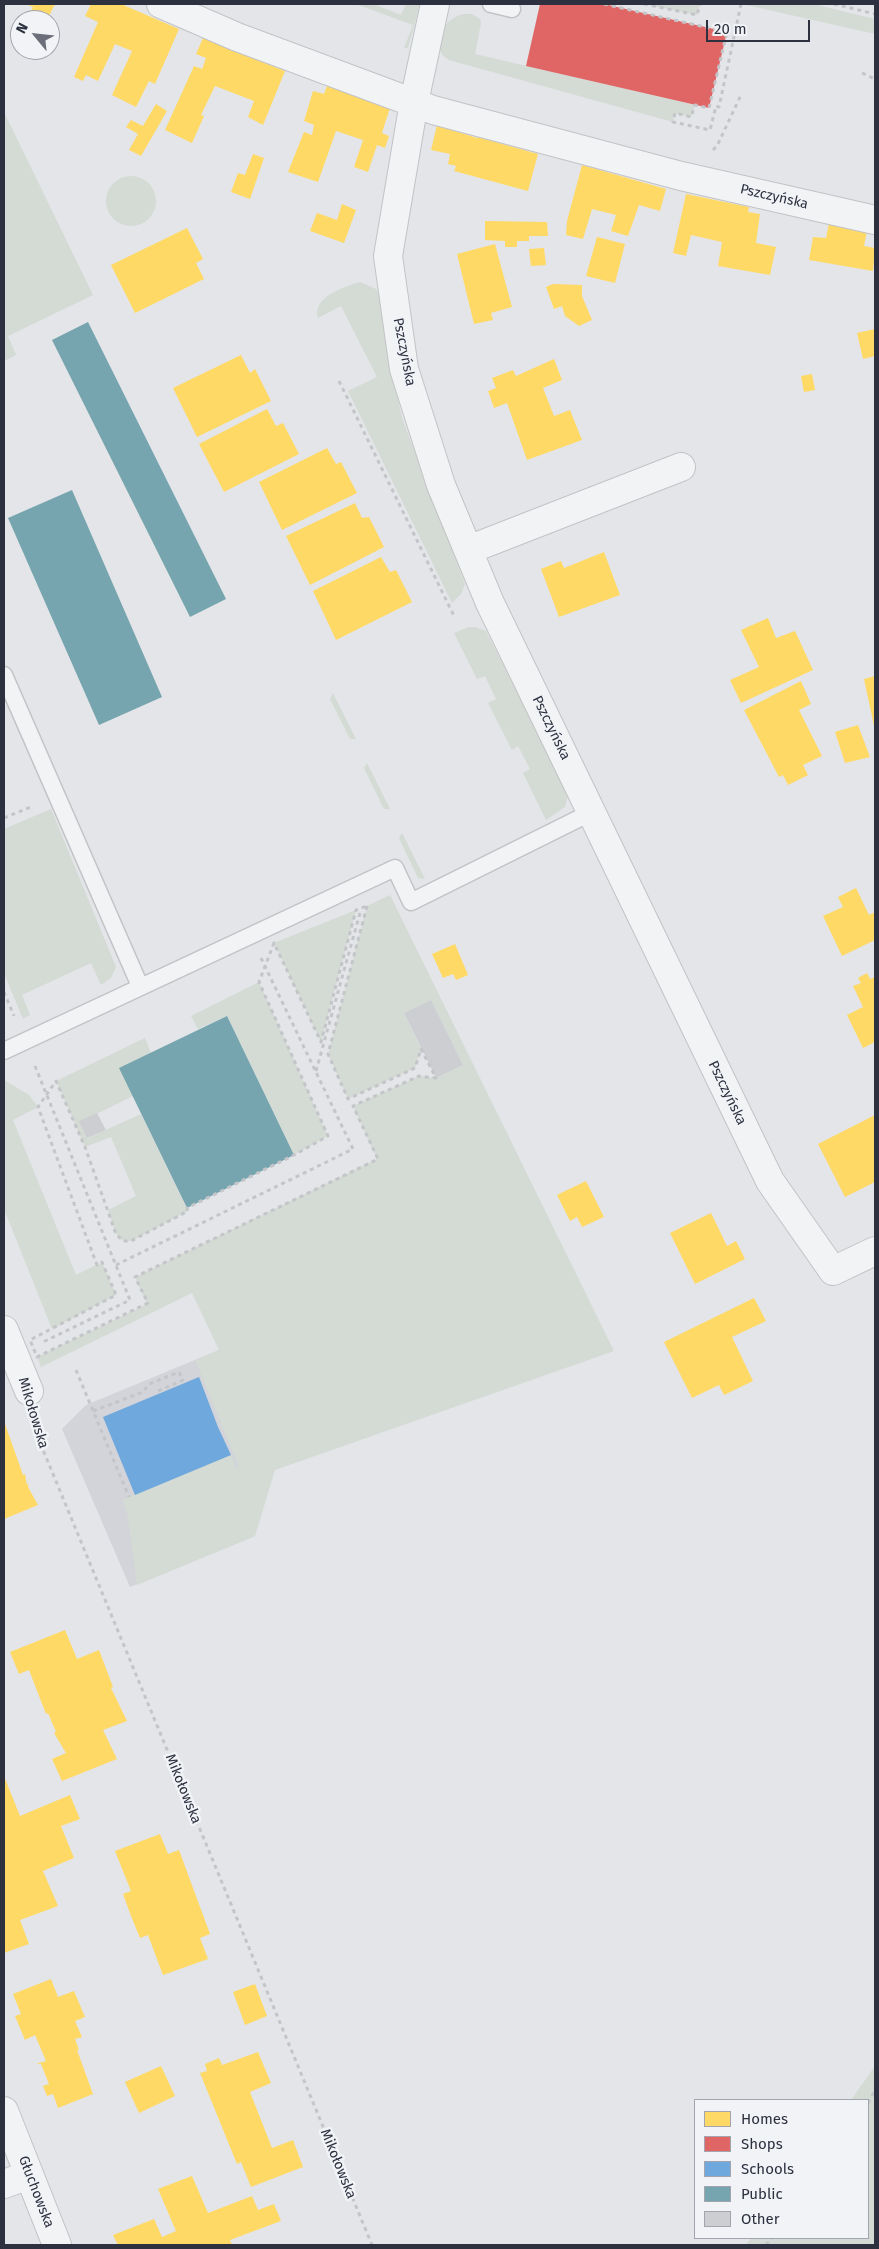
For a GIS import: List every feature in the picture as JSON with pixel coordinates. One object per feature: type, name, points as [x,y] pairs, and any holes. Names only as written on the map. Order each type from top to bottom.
[{"type":"street","name":"Pszczyńska","points":[[161,4],[237,38],[433,110],[681,176],[875,220]]},
{"type":"street","name":"Pszczyńska","points":[[435,4],[414,102],[388,256],[404,369],[441,485],[490,603],[770,1181],[833,1271],[875,1251]]},
{"type":"street","points":[[468,550],[681,467]]},
{"type":"street","name":"Mikołowska","points":[[4,1330],[24,1352],[28,1391]]},
{"type":"street","name":"Głuchowska","points":[[4,2111],[56,2245]]},
{"type":"street","points":[[4,2184],[29,2175]]},
{"type":"lane","points":[[491,4],[512,9]]},
{"type":"lane","points":[[4,675],[140,986]]},
{"type":"lane","points":[[4,1050],[395,868],[412,902],[592,812]]},
{"type":"path","points":[[604,4],[727,32],[709,108],[695,105],[692,117],[675,113],[673,122],[710,130],[716,106],[719,106],[741,4]]},
{"type":"path","points":[[644,4],[697,15],[700,4]]},
{"type":"path","points":[[834,4],[875,14]]},
{"type":"path","points":[[862,73],[875,79]]},
{"type":"path","points":[[681,176],[717,146],[740,95]]},
{"type":"path","points":[[339,381],[455,618]]},
{"type":"path","points":[[316,1072],[370,880]]},
{"type":"path","points":[[367,906],[328,1054],[348,1099],[416,1068],[421,1048],[436,1078],[420,1076],[353,1106],[378,1159],[135,1277],[148,1304],[37,1357],[24,1352],[30,1340],[116,1295],[102,1262],[97,1265],[38,1107],[56,1081],[85,1147],[116,1234],[123,1241],[131,1241],[188,1211],[187,1208],[328,1136],[259,982],[274,943],[321,1042],[356,910],[367,906]]},
{"type":"path","points":[[116,1265],[353,1148],[250,936]]},
{"type":"path","points":[[24,1041],[130,1300],[24,1352]]},
{"type":"path","points":[[76,1370],[129,1497]]},
{"type":"path","points":[[93,1411],[143,1392],[149,1384],[179,1372],[183,1380],[158,1391],[159,1394]]},
{"type":"path","name":"Mikołowska","points":[[28,1391],[42,1445],[372,2245]]},
{"type":"path","points":[[869,2101],[875,2090]]},
{"type":"shaded area","points":[[356,4],[373,4],[401,15],[406,4],[420,4],[408,48],[404,48],[413,25]]},
{"type":"shaded area","points":[[644,4],[700,4],[697,15]]},
{"type":"shaded area","points":[[742,4],[813,4],[875,19],[875,34]]},
{"type":"shaded area","points":[[463,14],[472,14],[480,19],[481,23],[475,54],[695,105],[691,117],[675,113],[673,122],[449,60],[442,54],[439,48],[440,34],[449,21]]},
{"type":"shaded area","points":[[4,112],[93,295],[8,336],[16,355],[4,361]]},
{"type":"shaded area","points":[[126,176],[136,176],[149,183],[156,196],[156,206],[149,219],[136,226],[126,226],[117,222],[110,215],[106,206],[106,196],[110,187],[117,180]]},
{"type":"shaded area","points":[[360,282],[376,289],[380,296],[394,384],[403,421],[465,584],[461,594],[452,603],[348,391],[377,377],[341,306],[318,318],[317,311],[324,299],[338,290]]},
{"type":"shaded area","points":[[469,627],[486,631],[565,787],[568,795],[565,807],[546,820],[523,773],[530,769],[518,746],[512,750],[488,703],[496,699],[485,676],[477,679],[454,633]]},
{"type":"shaded area","points":[[333,693],[356,739],[350,739],[330,699]]},
{"type":"shaded area","points":[[367,763],[390,809],[384,809],[364,768]]},
{"type":"shaded area","points":[[51,809],[116,967],[111,978],[101,985],[91,963],[22,995],[30,1015],[23,1019],[4,973],[4,829]]},
{"type":"shaded area","points":[[402,833],[425,879],[418,878],[399,838]]},
{"type":"shaded area","points":[[390,895],[614,1351],[275,1470],[255,1536],[137,1585],[127,1513],[122,1500],[231,1455],[236,1468],[239,1467],[195,1360],[219,1350],[192,1293],[41,1367],[37,1357],[147,1304],[135,1277],[377,1159],[353,1106],[419,1076],[436,1078],[463,1065],[431,1000],[404,1013],[421,1049],[415,1068],[348,1099],[328,1054],[367,906]]},
{"type":"shaded area","points":[[356,910],[321,1042],[274,943]]},
{"type":"shaded area","points":[[259,982],[328,1136],[294,1155],[227,1016],[198,1029],[191,1016]]},
{"type":"shaded area","points":[[145,1038],[151,1053],[133,1096],[80,1122],[88,1138],[141,1114],[188,1211],[131,1241],[123,1241],[116,1234],[108,1210],[136,1196],[111,1137],[85,1147],[56,1081]]},
{"type":"shaded area","points":[[4,1080],[29,1095],[38,1107],[13,1120],[76,1275],[102,1262],[116,1295],[52,1329],[4,1209]]},
{"type":"shaded area","points":[[219,1350],[255,1536],[130,1587],[62,1429],[86,1405]]},
{"type":"shaded area","points":[[875,2066],[875,2245],[746,2245],[750,2239],[869,2239],[869,2099],[852,2099]]},
{"type":"building: Homes","points":[[26,4],[55,4],[52,10],[31,10],[33,7]]},
{"type":"building: Homes","points":[[91,4],[121,4],[179,29],[155,84],[149,81],[136,107],[112,95],[132,51],[115,44],[98,81],[86,75],[83,81],[74,77],[98,22],[85,16]]},
{"type":"building: Homes","points":[[203,38],[285,71],[263,125],[248,117],[254,101],[215,86],[201,115],[204,116],[192,143],[165,130],[194,66],[202,69],[206,58],[196,54]]},
{"type":"building: Homes","points":[[327,86],[390,108],[382,133],[389,136],[385,148],[377,145],[368,172],[354,167],[363,140],[336,131],[318,182],[288,172],[304,132],[312,135],[314,125],[304,121],[313,91],[324,94]]},
{"type":"building: Homes","points":[[156,104],[167,111],[141,156],[129,150],[138,134],[126,127],[131,120],[143,126]]},
{"type":"building: Homes","points":[[437,125],[538,154],[528,191],[454,171],[456,166],[448,164],[450,154],[431,150]]},
{"type":"building: Homes","points":[[253,154],[264,158],[250,199],[231,192],[238,173],[245,175]]},
{"type":"building: Homes","points":[[582,165],[666,189],[660,211],[639,205],[628,236],[611,231],[616,215],[592,209],[583,239],[566,235],[567,221]]},
{"type":"building: Homes","points":[[686,194],[749,207],[748,212],[760,214],[756,243],[776,247],[770,275],[718,266],[722,242],[691,235],[686,256],[673,253]]},
{"type":"building: Homes","points":[[342,204],[356,210],[344,243],[310,231],[317,213],[337,220]]},
{"type":"building: Homes","points":[[485,221],[547,222],[548,236],[529,236],[529,241],[517,241],[517,247],[505,247],[505,241],[485,240]]},
{"type":"building: Homes","points":[[829,223],[867,231],[864,246],[875,248],[873,271],[809,260],[813,237],[826,238]]},
{"type":"building: Homes","points":[[187,228],[203,259],[196,263],[204,279],[135,313],[111,265]]},
{"type":"building: Homes","points":[[597,237],[625,244],[615,283],[586,276]]},
{"type":"building: Homes","points":[[495,244],[512,307],[491,313],[493,320],[474,324],[457,254]]},
{"type":"building: Homes","points":[[544,248],[546,265],[531,266],[529,249]]},
{"type":"building: Homes","points":[[553,284],[582,285],[582,296],[592,320],[579,326],[565,316],[562,306],[554,309],[546,287]]},
{"type":"building: Homes","points":[[875,329],[875,356],[863,359],[857,333]]},
{"type":"building: Homes","points":[[241,355],[250,373],[255,369],[271,401],[197,437],[173,388]]},
{"type":"building: Homes","points":[[554,359],[562,380],[543,388],[554,416],[570,410],[582,440],[527,460],[507,403],[494,408],[488,391],[496,388],[492,378],[513,370],[516,376]]},
{"type":"building: Homes","points":[[812,374],[815,390],[804,392],[801,376]]},
{"type":"building: Homes","points":[[267,409],[276,426],[283,423],[299,454],[224,492],[199,444]]},
{"type":"building: Homes","points":[[327,448],[336,464],[341,462],[357,493],[282,530],[259,482]]},
{"type":"building: Homes","points":[[355,503],[362,518],[369,517],[384,547],[310,585],[286,536]]},
{"type":"building: Homes","points":[[604,552],[620,595],[559,617],[541,569],[561,561],[564,568]]},
{"type":"building: Homes","points":[[381,557],[390,572],[396,570],[412,602],[336,640],[313,591]]},
{"type":"building: Homes","points":[[768,618],[776,638],[795,631],[813,670],[741,703],[730,680],[759,667],[741,630]]},
{"type":"building: Homes","points":[[875,676],[875,726],[874,726],[864,679]]},
{"type":"building: Homes","points":[[801,681],[811,704],[799,710],[822,756],[803,765],[808,775],[788,785],[783,775],[779,777],[744,710]]},
{"type":"building: Homes","points":[[858,725],[870,757],[845,763],[835,732]]},
{"type":"building: Homes","points":[[856,888],[869,915],[875,912],[875,940],[842,956],[823,916],[843,907],[838,897]]},
{"type":"building: Homes","points":[[455,944],[468,975],[456,980],[453,974],[443,978],[432,954]]},
{"type":"building: Homes","points":[[867,973],[870,979],[875,977],[875,1042],[863,1048],[847,1015],[863,1007],[853,986],[861,983],[858,978]]},
{"type":"building: Homes","points":[[875,1115],[875,1182],[845,1197],[818,1144]]},
{"type":"building: Homes","points":[[586,1181],[604,1217],[582,1227],[577,1217],[570,1221],[557,1195]]},
{"type":"building: Homes","points":[[711,1213],[727,1246],[736,1241],[745,1259],[695,1284],[670,1233]]},
{"type":"building: Homes","points":[[754,1298],[766,1321],[732,1337],[753,1381],[724,1395],[719,1385],[692,1398],[664,1342]]},
{"type":"building: Homes","points":[[4,1421],[23,1475],[25,1474],[27,1485],[29,1484],[28,1487],[38,1505],[4,1519]]},
{"type":"building: Homes","points":[[65,1630],[77,1659],[99,1650],[113,1687],[111,1688],[127,1721],[103,1730],[117,1759],[62,1781],[52,1759],[66,1753],[54,1733],[56,1732],[48,1713],[46,1714],[29,1670],[19,1674],[10,1652]]},
{"type":"building: Homes","points":[[4,1776],[20,1816],[70,1795],[80,1819],[61,1826],[74,1858],[43,1871],[58,1906],[20,1920],[29,1944],[4,1953]]},
{"type":"building: Homes","points":[[160,1834],[168,1854],[179,1850],[210,1934],[200,1938],[208,1959],[163,1975],[148,1935],[140,1938],[131,1916],[123,1894],[131,1891],[115,1851]]},
{"type":"building: Homes","points":[[51,1979],[58,1997],[74,1991],[85,2017],[75,2021],[82,2037],[75,2039],[79,2050],[77,2050],[93,2094],[58,2108],[53,2094],[47,2096],[43,2086],[49,2084],[41,2064],[36,2064],[46,2061],[35,2035],[25,2040],[15,2016],[21,2014],[13,1994]]},
{"type":"building: Homes","points":[[255,1984],[267,2016],[245,2025],[233,1992]]},
{"type":"building: Homes","points":[[258,2052],[271,2083],[250,2092],[272,2148],[293,2140],[303,2167],[251,2187],[241,2162],[237,2164],[200,2073],[207,2071],[205,2064],[219,2058],[222,2065]]},
{"type":"building: Homes","points":[[161,2066],[175,2096],[139,2113],[125,2082]]},
{"type":"building: Homes","points":[[192,2176],[208,2213],[252,2196],[258,2210],[274,2204],[281,2221],[230,2240],[232,2245],[118,2245],[113,2235],[154,2219],[162,2237],[176,2231],[158,2189]]},
{"type":"building: Shops","points":[[540,4],[604,4],[727,32],[709,108],[526,66]]},
{"type":"building: Schools","points":[[199,1377],[231,1455],[135,1495],[103,1417]]},
{"type":"building: Public","points":[[88,322],[226,599],[190,617],[52,340]]},
{"type":"building: Public","points":[[72,490],[162,697],[99,725],[8,518]]},
{"type":"building: Public","points":[[227,1016],[294,1155],[187,1208],[119,1068]]},
{"type":"building: Other","points":[[431,1000],[463,1065],[436,1078],[404,1013]]},
{"type":"building: Other","points":[[97,1113],[106,1130],[87,1138],[79,1121]]}]
